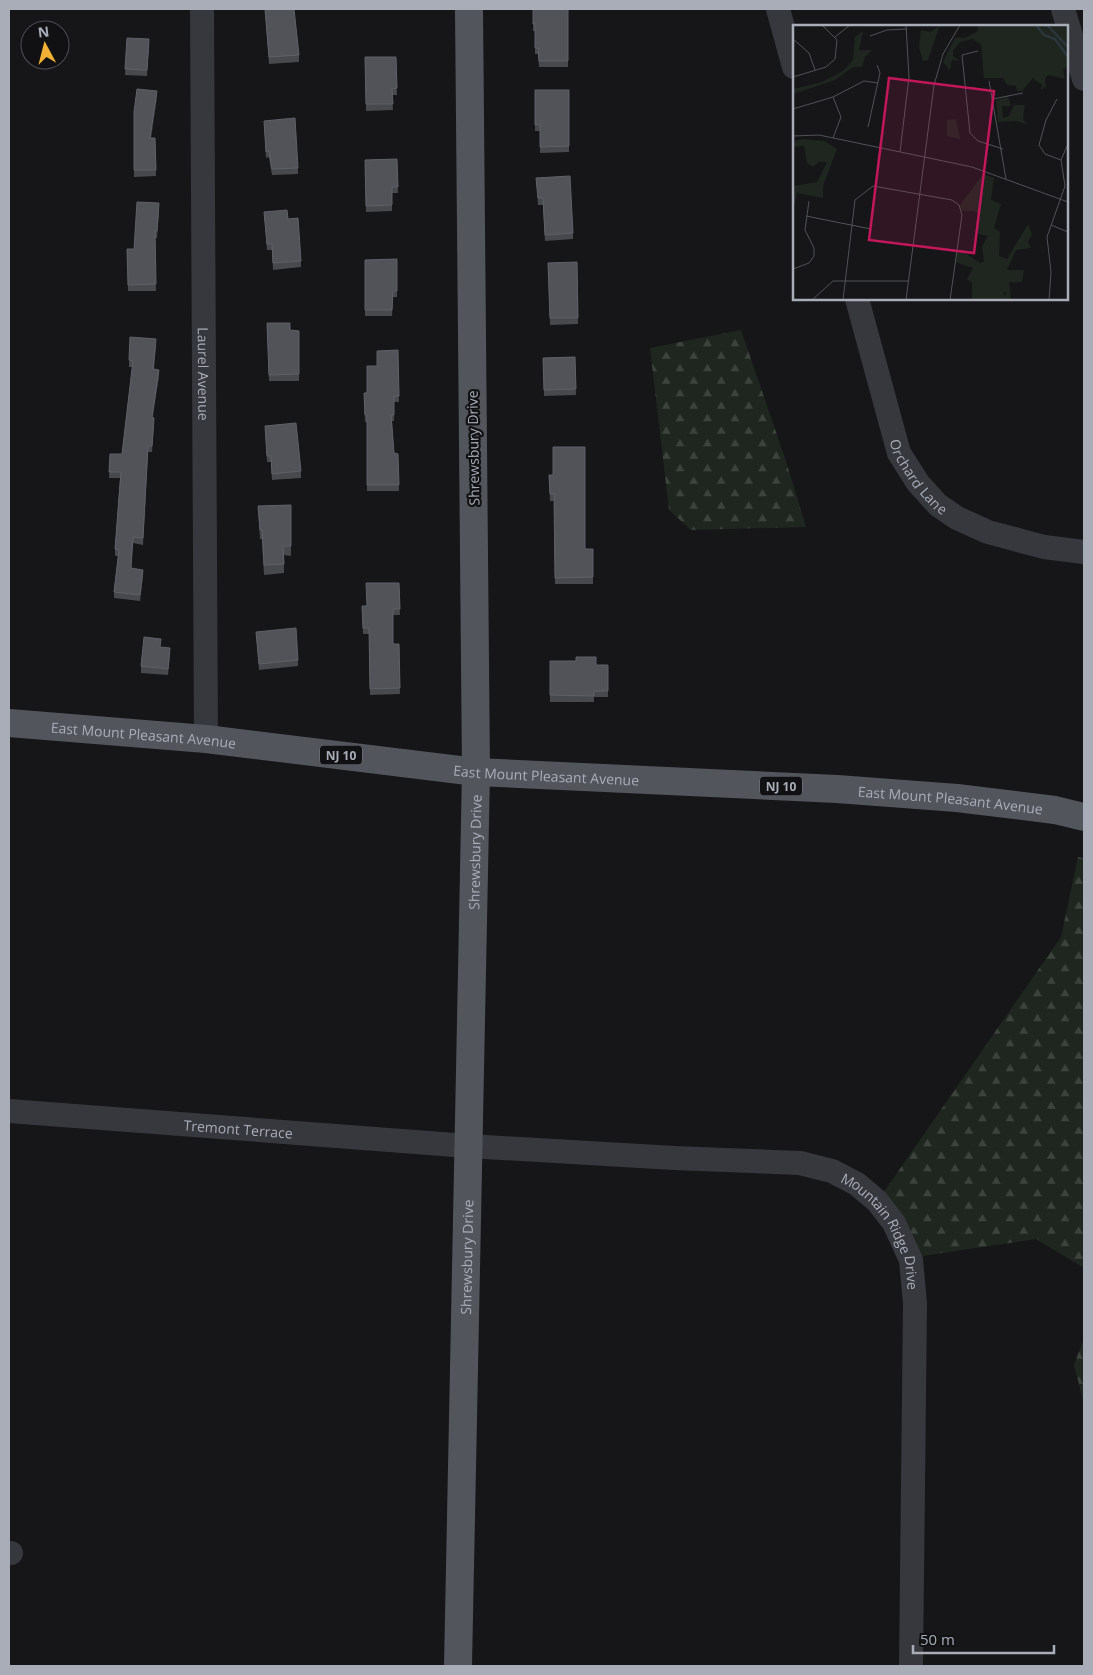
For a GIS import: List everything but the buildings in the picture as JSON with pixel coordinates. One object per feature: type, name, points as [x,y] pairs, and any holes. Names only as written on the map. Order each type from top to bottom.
[{"type":"main road","name":"Shrewsbury Drive","points":[[458,1666],[476,772],[469,9]]},
{"type":"main road","name":"East Mount Pleasant Avenue","points":[[9,723],[206,739],[476,772],[837,789],[957,798],[1055,810],[1084,818]]},
{"type":"street","name":"Laurel Avenue","points":[[202,9],[206,739]]},
{"type":"street","points":[[778,9],[793,63]]},
{"type":"street","points":[[1063,9],[1068,25]]},
{"type":"street","points":[[1068,26],[1084,79]]},
{"type":"street","name":"Orchard Lane","points":[[857,300],[899,453],[918,483],[938,505],[958,518],[988,532],[1044,547],[1084,552]]},
{"type":"street","name":"Tremont Terrace","points":[[9,1111],[468,1146]]},
{"type":"street","name":"Mountain Ridge Drive","points":[[468,1146],[800,1163],[832,1171],[857,1184],[877,1201],[894,1222],[911,1260],[915,1303],[911,1666]]},
{"type":"green space","points":[[741,330],[787,464],[806,527],[691,530],[669,510],[650,348]]},
{"type":"green space","points":[[1078,857],[1084,858],[1084,1268],[1036,1239],[916,1257],[881,1196],[1061,937]]},
{"type":"green space","points":[[1084,1338],[1084,1404],[1074,1365]]}]
